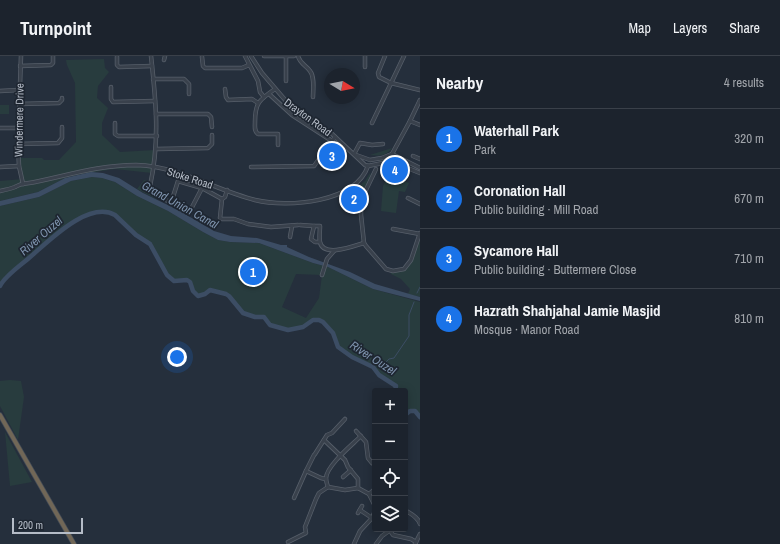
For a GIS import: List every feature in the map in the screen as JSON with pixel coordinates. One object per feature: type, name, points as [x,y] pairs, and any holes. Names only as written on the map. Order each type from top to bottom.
[{"type":"highway","points":[[0,415],[74,544]]},
{"type":"street","name":"Windermere Drive","points":[[21,56],[18,144],[19,166],[23,184]]},
{"type":"street","points":[[20,66],[51,65],[53,63],[53,56]]},
{"type":"street","points":[[151,56],[156,114],[157,149],[150,186],[152,190],[161,194],[164,199],[170,202],[178,181],[202,188],[222,199]]},
{"type":"street","points":[[245,56],[258,81],[260,92],[264,97]]},
{"type":"street","name":"Drayton Road","points":[[251,56],[262,73],[293,108],[323,127],[364,163],[369,165]]},
{"type":"street","points":[[264,56],[294,56]]},
{"type":"street","points":[[286,56],[286,81]]},
{"type":"street","points":[[298,56],[302,64],[313,76],[313,97]]},
{"type":"street","points":[[365,56],[365,67]]},
{"type":"street","points":[[386,56],[378,72],[379,76],[391,83],[420,90]]},
{"type":"street","points":[[372,123],[404,56]]},
{"type":"street","points":[[117,57],[117,65],[120,67],[152,66]]},
{"type":"street","points":[[202,57],[203,66],[205,68],[242,68],[249,65]]},
{"type":"street","points":[[124,67],[124,72]]},
{"type":"street","points":[[179,74],[179,79]]},
{"type":"street","points":[[153,79],[184,79],[189,84],[189,94]]},
{"type":"street","points":[[111,87],[111,99],[113,102],[155,101]]},
{"type":"street","points":[[226,89],[226,97],[228,100],[252,100],[258,103]]},
{"type":"street","points":[[275,89],[258,103],[255,112],[256,132],[259,134],[278,134],[278,145]]},
{"type":"street","points":[[0,91],[19,90]]},
{"type":"street","name":"Drayton Road","points":[[269,94],[294,116],[332,141]]},
{"type":"street","points":[[19,104],[59,103],[62,98]]},
{"type":"street","points":[[393,161],[394,158],[392,155],[420,100]]},
{"type":"street","points":[[123,102],[123,107]]},
{"type":"street","points":[[156,114],[208,114],[211,117],[212,127]]},
{"type":"street","points":[[410,122],[420,125]]},
{"type":"street","points":[[115,123],[115,134],[118,136],[157,136]]},
{"type":"street","points":[[18,144],[58,143],[62,138],[62,127]]},
{"type":"street","points":[[0,128],[18,128]]},
{"type":"street","points":[[157,149],[208,148],[212,144],[212,134]]},
{"type":"street","points":[[251,167],[314,166],[336,137]]},
{"type":"street","points":[[355,154],[360,143],[372,145],[383,144]]},
{"type":"street","name":"Drayton Road","points":[[355,154],[368,160]]},
{"type":"street","points":[[364,163],[368,160],[387,157],[389,154],[420,168]]},
{"type":"street","points":[[413,156],[420,159]]},
{"type":"street","points":[[387,157],[389,162]]},
{"type":"street","points":[[368,160],[369,165],[393,161],[404,161]]},
{"type":"street","name":"Stoke Road","points":[[0,191],[60,175],[103,167],[136,166],[154,167],[185,175],[258,200],[294,202],[328,198],[341,193],[351,188],[363,178],[369,165]]},
{"type":"street","points":[[0,167],[19,166]]},
{"type":"street","points":[[376,169],[363,196],[361,197],[364,243],[386,269],[398,271],[404,270],[409,264],[420,234],[393,229]]},
{"type":"street","points":[[405,169],[411,169],[420,173]]},
{"type":"street","points":[[146,179],[152,180]]},
{"type":"street","points":[[190,211],[202,188]]},
{"type":"street","points":[[351,188],[361,197]]},
{"type":"street","points":[[228,190],[225,197],[222,199],[220,218],[234,219],[248,224],[265,226],[320,226],[320,242],[325,249],[334,251]]},
{"type":"street","points":[[408,198],[420,204]]},
{"type":"street","points":[[290,237],[292,226]]},
{"type":"street","points":[[314,226],[311,239],[314,242],[320,242]]},
{"type":"street","points":[[322,275],[329,255],[334,251],[364,243]]},
{"type":"street","points":[[294,498],[306,470],[324,440],[345,419]]},
{"type":"street","points":[[356,431],[366,442],[368,458],[372,463]]},
{"type":"street","points":[[328,488],[326,479],[332,466],[361,436]]},
{"type":"street","points":[[324,440],[340,457],[345,460],[358,479],[358,488]]},
{"type":"street","points":[[306,470],[326,479]]},
{"type":"street","points":[[344,477],[351,470]]},
{"type":"street","points":[[288,542],[306,533],[305,527],[319,493],[328,488],[345,490],[358,488],[369,494],[372,500]]},
{"type":"street","points":[[354,544],[360,530],[372,518],[359,511],[362,506]]},
{"type":"street","points":[[408,512],[419,520],[420,524]]},
{"type":"street","points":[[376,544],[387,532]]},
{"type":"street","points":[[391,532],[393,534],[411,539],[416,543],[420,534]]},
{"type":"green space","points":[[104,59],[105,68],[109,72],[98,86],[97,98],[108,108],[102,123],[102,135],[120,152],[155,150],[152,173],[115,169],[81,174],[65,178],[38,192],[0,201],[0,181],[23,179],[20,158],[59,160],[76,142],[75,83],[66,60]]},
{"type":"green space","points":[[0,105],[9,105],[9,114],[0,114]]},
{"type":"green space","points":[[392,148],[387,153],[382,155],[370,155]]},
{"type":"green space","points":[[370,173],[371,176],[363,193],[359,193],[356,188],[365,181]]},
{"type":"green space","points":[[389,175],[409,183],[405,192],[399,191],[396,213],[381,211],[383,186]]},
{"type":"green space","points":[[92,177],[102,178],[115,182],[137,196],[168,211],[218,240],[259,243],[328,267],[373,289],[420,302],[420,417],[415,411],[408,413],[408,388],[396,388],[396,386],[379,375],[373,367],[352,357],[338,347],[333,333],[324,322],[313,320],[303,327],[288,330],[270,325],[264,317],[255,317],[243,313],[226,294],[210,290],[201,296],[198,296],[193,291],[190,282],[170,278],[150,244],[136,235],[115,215],[104,212],[93,213],[69,225],[57,233],[13,271],[0,286],[0,206],[39,197],[71,181]],"holes":[[[296,274],[322,275],[319,298],[306,318],[282,307]]]},
{"type":"green space","points":[[144,180],[149,181],[148,191],[151,195],[156,197],[156,199],[137,189]]},
{"type":"green space","points":[[420,238],[420,297],[408,294],[410,289],[401,279],[391,274],[391,272],[404,269],[408,266],[412,261]]},
{"type":"green space","points":[[0,381],[21,381],[24,397],[18,440],[0,406]]},
{"type":"green space","points":[[5,432],[32,482],[10,486]]},
{"type":"water","points":[[91,172],[103,173],[119,178],[143,193],[178,210],[214,231],[231,236],[257,238],[281,245],[287,245],[287,247],[309,257],[350,272],[375,284],[420,297],[420,301],[373,289],[328,267],[259,243],[218,240],[168,211],[137,196],[115,182],[102,178],[92,177],[71,181],[39,197],[0,206],[0,201],[38,192],[65,178]]},
{"type":"waterway","name":"River Ouzel","points":[[0,286],[13,271],[57,233],[81,218],[93,213],[104,212],[115,215],[136,235],[150,244],[167,275],[174,281],[187,280],[190,282],[193,291],[198,296],[205,294],[210,290],[226,294],[243,313],[255,317],[264,317],[270,325],[288,330],[303,327],[313,320],[319,320],[323,322],[333,333],[338,347],[352,357],[373,367],[379,375],[396,386],[396,388]]},
{"type":"waterway","points":[[417,293],[420,287]]},
{"type":"waterway","points":[[374,368],[374,365],[385,363],[389,359],[394,358],[409,336],[409,315],[414,302]]},
{"type":"waterway","name":"River Ouzel","points":[[408,413],[415,411],[420,417]]},
{"type":"place","name":"Sycamore Hall","points":[[332,156]]},
{"type":"place","name":"Hazrath Shahjahal Jamie Masjid","points":[[395,170]]},
{"type":"place","name":"Coronation Hall","points":[[354,199]]},
{"type":"place","name":"Waterhall Park","points":[[253,272]]},
{"type":"water label","name":"Grand Union Canal","points":[[180,205]]}]
